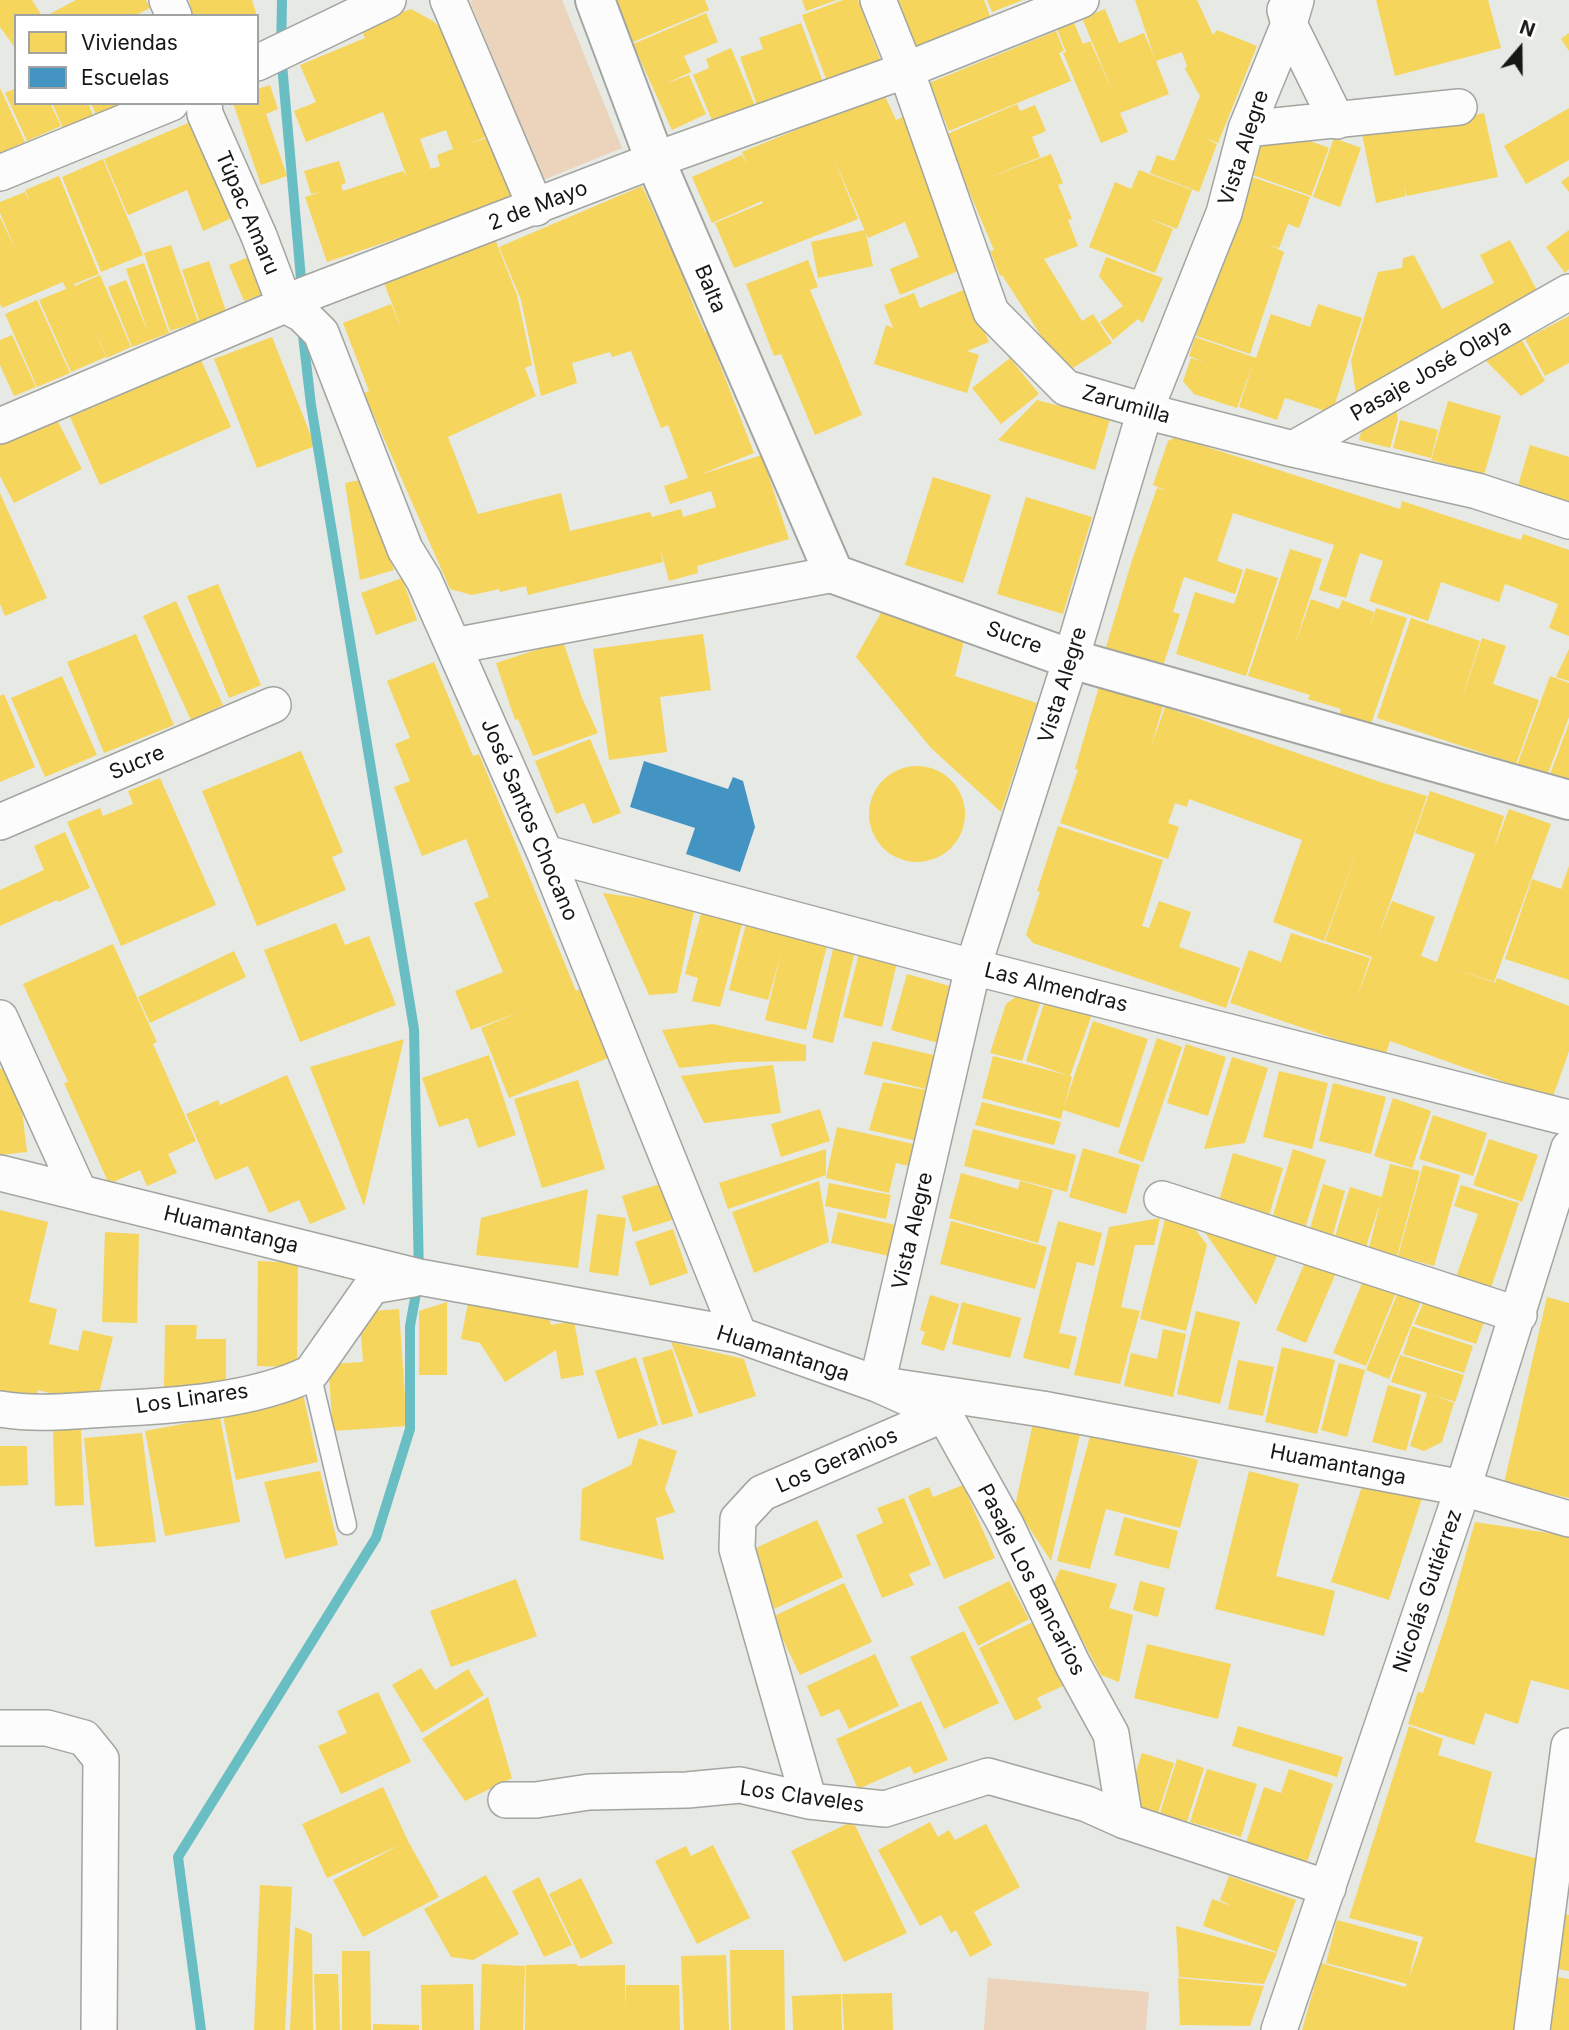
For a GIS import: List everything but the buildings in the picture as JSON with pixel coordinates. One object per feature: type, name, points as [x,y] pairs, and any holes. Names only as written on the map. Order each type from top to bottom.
[{"type":"street","points":[[259,62],[388,0]]},
{"type":"street","points":[[448,0],[536,208]]},
{"type":"street","name":"Balta","points":[[594,0],[655,160],[834,574]]},
{"type":"street","name":"Zarumilla","points":[[878,0],[906,70],[991,312],[1066,388],[1293,449],[1477,491],[1569,521]]},
{"type":"street","name":"2 de Mayo","points":[[0,426],[294,310],[304,295],[655,160],[906,70],[1081,0]]},
{"type":"street","points":[[1289,8],[1337,121]]},
{"type":"street","name":"Vista Alegre","points":[[877,1384],[973,967],[1071,659],[1145,411],[1224,213],[1246,129],[1289,8]]},
{"type":"street","points":[[0,173],[166,105]]},
{"type":"street","name":"Túpac Amaru","points":[[204,105],[205,114],[294,310]]},
{"type":"street","points":[[1246,129],[1459,107]]},
{"type":"street","name":"Pasaje José Olaya","points":[[1293,449],[1569,292]]},
{"type":"street","name":"José Santos Chocano","points":[[294,310],[321,333],[405,549],[424,580],[545,853],[739,1335]]},
{"type":"street","points":[[454,646],[834,574]]},
{"type":"street","name":"Sucre","points":[[834,574],[1071,659],[1569,800]]},
{"type":"street","name":"Sucre","points":[[0,821],[273,705]]},
{"type":"street","name":"Las Almendras","points":[[545,853],[973,967],[1569,1118]]},
{"type":"street","points":[[0,1018],[79,1192]]},
{"type":"street","name":"Nicolás Gutiérrez","points":[[1279,2030],[1463,1488],[1569,1149]]},
{"type":"street","name":"Huamantanga","points":[[0,1173],[419,1277],[739,1335],[877,1384],[1042,1409],[1463,1488],[1569,1519]]},
{"type":"street","points":[[1162,1199],[1519,1315]]},
{"type":"street","points":[[311,1373],[372,1286],[419,1277]]},
{"type":"street","name":"Los Linares","points":[[0,1409],[29,1414],[148,1407],[224,1399],[296,1380],[311,1373]]},
{"type":"street","points":[[877,1384],[944,1414]]},
{"type":"street","name":"Los Geranios","points":[[809,1801],[737,1549],[738,1519],[762,1493],[944,1414]]},
{"type":"street","name":"Pasaje Los Bancarios","points":[[944,1414],[1006,1525],[1073,1665],[1111,1734],[1125,1821]]},
{"type":"street","points":[[0,1728],[47,1728],[84,1738],[101,1759],[99,2030]]},
{"type":"street","points":[[1532,2030],[1569,1746]]},
{"type":"street","name":"Los Claveles","points":[[506,1800],[536,1800],[589,1791],[687,1790],[740,1785],[809,1801],[885,1809],[988,1776],[1087,1804],[1125,1821],[1328,1888]]},
{"type":"lane","points":[[311,1373],[347,1525]]},
{"type":"shaded area","points":[[562,0],[622,148],[543,180],[470,1]]},
{"type":"shaded area","points":[[988,1978],[1149,1992],[1146,2030],[984,2030]]},
{"type":"waterway","points":[[282,0],[281,53],[302,290]]},
{"type":"waterway","points":[[201,2030],[178,1857],[376,1538],[410,1429],[410,1326],[419,1277],[414,1029],[311,405],[302,327]]}]
